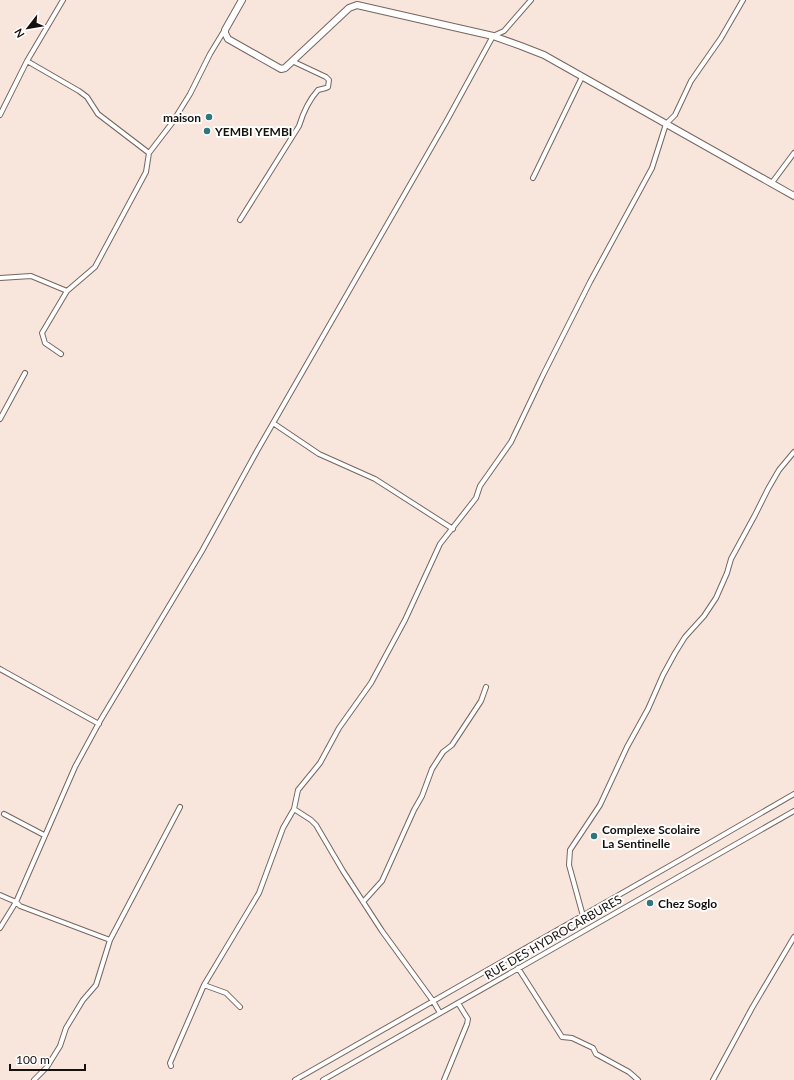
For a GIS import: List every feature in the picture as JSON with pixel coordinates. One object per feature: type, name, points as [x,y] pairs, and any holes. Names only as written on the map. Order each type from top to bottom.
[{"type":"street","points":[[0,115],[27,61],[63,0]]},
{"type":"street","points":[[61,354],[43,340],[42,333],[67,291],[95,267],[146,172],[149,153],[172,123],[190,94],[210,54],[242,0]]},
{"type":"street","points":[[0,928],[16,902],[75,767],[99,724],[202,551],[273,423],[405,195],[493,36],[504,31],[531,0]]},
{"type":"street","points":[[170,1066],[204,985],[259,893],[283,828],[294,809],[298,790],[320,763],[339,728],[371,683],[405,620],[440,544],[476,498],[480,486],[518,428],[539,381],[590,282],[652,168],[666,124],[675,115],[691,81],[721,38],[743,0]]},
{"type":"street","points":[[225,30],[228,39],[281,70],[285,68],[349,8],[357,5],[493,36],[544,55],[794,196]]},
{"type":"street","points":[[27,61],[87,97],[98,114],[149,153]]},
{"type":"street","points":[[240,220],[299,126],[302,116],[312,97],[318,90],[328,87],[329,80],[326,77],[291,61]]},
{"type":"street","points":[[533,178],[582,77]]},
{"type":"street","points":[[772,184],[794,153]]},
{"type":"street","points":[[0,278],[31,276],[67,291]]},
{"type":"street","points":[[0,420],[26,373]]},
{"type":"street","points":[[273,423],[319,454],[375,479],[453,529]]},
{"type":"street","points":[[582,916],[569,865],[570,850],[600,806],[627,747],[648,709],[663,675],[675,653],[685,637],[704,616],[716,598],[727,573],[731,559],[768,489],[779,470],[794,452]]},
{"type":"street","points":[[0,669],[99,724]]},
{"type":"street","points":[[363,902],[382,881],[414,810],[422,796],[432,769],[443,752],[452,745],[482,701],[486,687]]},
{"type":"street","points":[[295,1080],[794,794]]},
{"type":"street","points":[[34,1080],[47,1067],[60,1046],[66,1028],[83,1000],[96,985],[110,940],[180,807]]},
{"type":"street","points":[[294,809],[316,825],[382,931],[433,1001],[440,1013]]},
{"type":"street","name":"RUE DES HYDROCARBURES","points":[[323,1080],[794,810]]},
{"type":"street","points":[[4,814],[44,835]]},
{"type":"street","points":[[0,895],[16,902],[20,906],[110,940]]},
{"type":"street","points":[[713,1080],[752,1008],[794,937]]},
{"type":"street","points":[[518,968],[562,1038],[572,1038],[593,1048],[596,1054],[627,1070],[638,1080]]},
{"type":"street","points":[[204,985],[226,993],[240,1007]]},
{"type":"street","points":[[444,1080],[468,1019],[458,1002]]},
{"type":"place","name":"maison","points":[[209,117]]},
{"type":"place","name":"YEMBI YEMBI","points":[[207,131]]},
{"type":"place","name":"Complexe Scolaire La Sentinelle","points":[[594,836]]},
{"type":"place","name":"Chez Soglo","points":[[650,903]]}]
